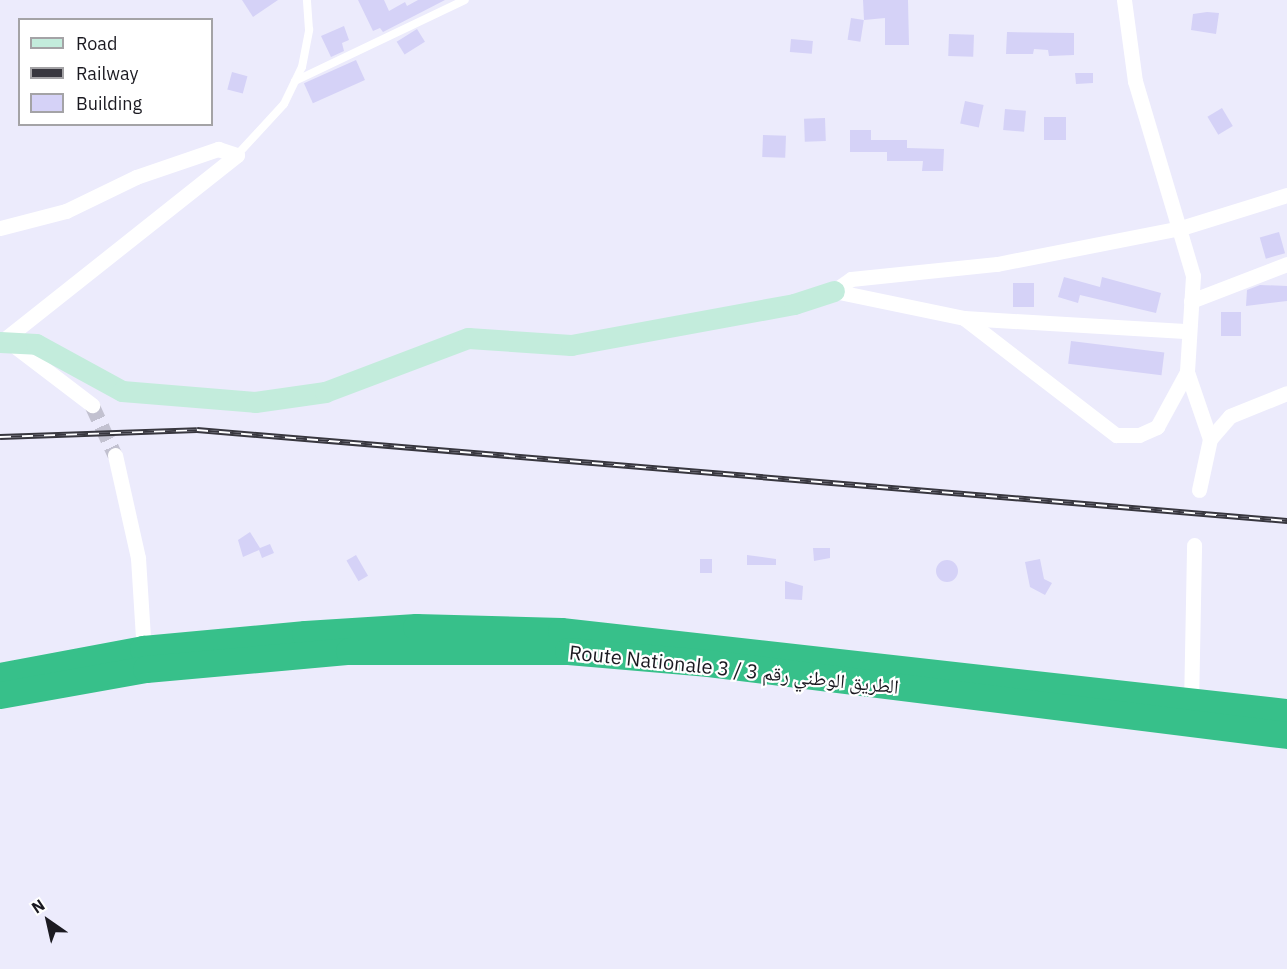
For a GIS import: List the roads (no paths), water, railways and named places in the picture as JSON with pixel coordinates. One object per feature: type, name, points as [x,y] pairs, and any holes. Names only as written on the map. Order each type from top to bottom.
[{"type":"highway","name":"Route Nationale 3 / الطريق الوطني رقم 3","points":[[0,676],[144,659],[349,651],[568,651],[1191,709],[1287,712]]},
{"type":"highway","name":"Route Nationale 3 / الطريق الوطني رقم 3","points":[[0,695],[144,659]]},
{"type":"highway","name":"Route Nationale 3 / الطريق الوطني رقم 3","points":[[1191,709],[1287,735]]},
{"type":"street","points":[[1124,0],[1135,81],[1181,228],[1193,276],[1185,331],[1187,372],[1210,439]]},
{"type":"street","points":[[0,228],[66,211],[136,177],[218,149],[237,155]]},
{"type":"street","points":[[2,339],[237,155]]},
{"type":"street","points":[[2,339],[36,344],[122,391],[255,402],[325,392],[468,338],[571,345],[794,304],[834,291],[851,279],[997,264],[1181,228],[1287,195]]},
{"type":"street","points":[[1191,301],[1287,264]]},
{"type":"street","points":[[834,291],[964,318],[1185,331]]},
{"type":"street","points":[[964,318],[1116,435],[1139,435],[1157,427],[1187,372]]},
{"type":"street","points":[[2,339],[92,405]]},
{"type":"street","points":[[1199,490],[1210,439],[1230,416],[1287,393]]},
{"type":"street","points":[[115,455],[138,558],[144,659]]},
{"type":"street","points":[[1191,709],[1194,545]]},
{"type":"lane","points":[[237,155],[284,104],[296,81],[309,30],[307,0]]},
{"type":"lane","points":[[296,81],[465,0]]},
{"type":"tunnel","points":[[92,405],[115,455]]},
{"type":"railway","points":[[0,437],[197,430],[1287,521]]}]
